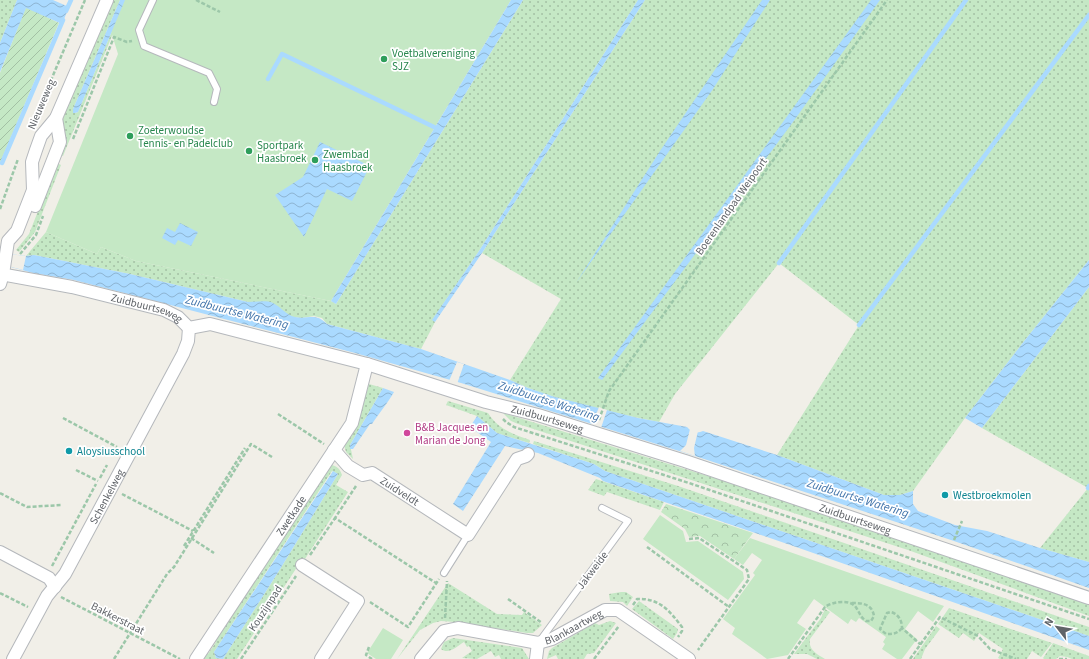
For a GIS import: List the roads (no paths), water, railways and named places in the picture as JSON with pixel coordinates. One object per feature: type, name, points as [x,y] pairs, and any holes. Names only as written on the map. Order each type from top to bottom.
[{"type":"street","name":"Nieuweweg","points":[[2,275],[8,241],[17,231],[33,190],[32,162],[41,136],[56,118],[107,0]]},
{"type":"street","name":"Nieuweweg","points":[[7,253],[22,238],[60,142],[56,118]]},
{"type":"street","name":"Zuidbuurtseweg","points":[[2,275],[72,287],[164,310],[178,317],[189,328],[210,324],[367,364],[486,402],[538,415],[685,461],[1089,598]]},
{"type":"street","name":"Schenkelweg","points":[[13,659],[47,596],[65,574],[183,354],[188,342],[189,328]]},
{"type":"street","name":"Zwetkade","points":[[196,659],[352,423],[367,364]]},
{"type":"street","name":"Zuidveldt","points":[[334,450],[348,466],[363,475],[372,473],[468,535]]},
{"type":"street","points":[[468,535],[517,459],[528,454]]},
{"type":"street","points":[[0,552],[48,578],[54,587]]},
{"type":"street","points":[[302,565],[358,601],[321,659]]},
{"type":"street","name":"Blankaartweg","points":[[421,659],[444,631],[458,628],[538,643],[552,639],[605,610],[618,610],[671,646],[693,656]]},
{"type":"street","name":"Blankaartweg","points":[[536,659],[538,643]]},
{"type":"lane","points":[[153,0],[139,30],[144,46],[209,73],[218,89],[214,102]]},
{"type":"lane","name":"Jakweide","points":[[538,643],[628,521],[602,508]]},
{"type":"lane","points":[[444,573],[468,535]]},
{"type":"water","points":[[17,0],[53,0],[69,7],[62,24],[26,8],[0,72],[0,43]]},
{"type":"water","points":[[120,0],[125,0],[78,112],[73,113],[73,109]]},
{"type":"water","points":[[511,0],[523,0],[336,304],[331,301]]},
{"type":"water","points":[[638,0],[645,0],[482,253],[435,322],[432,320],[479,251]]},
{"type":"water","points":[[762,0],[770,0],[713,89],[576,283],[660,151]]},
{"type":"water","points":[[871,0],[880,0],[793,122],[602,380],[598,378]]},
{"type":"water","points":[[320,142],[370,166],[352,201],[327,189],[304,237],[275,195],[303,177]]},
{"type":"water","points":[[180,223],[198,232],[191,246],[178,240],[175,245],[162,238],[167,228],[175,232]]},
{"type":"water","name":"Zuidbuurtse Watering","points":[[0,253],[26,256],[34,255],[130,274],[248,302],[270,302],[289,315],[295,317],[319,318],[327,324],[421,349],[555,397],[638,418],[687,427],[694,432],[703,431],[777,455],[884,495],[900,495],[913,491],[913,504],[918,511],[955,525],[987,531],[1089,562],[1089,588],[951,540],[695,456],[461,383],[355,353],[74,280],[33,273],[0,264]]},
{"type":"water","points":[[1089,260],[1089,287],[982,428],[965,418],[1025,340]]},
{"type":"water","points":[[383,388],[394,392],[353,449],[350,449],[350,445]]},
{"type":"water","points":[[477,416],[497,433],[594,464],[605,471],[1089,636],[1089,650],[603,481],[600,478],[538,453],[505,446],[463,511],[453,504],[491,442],[470,427]]},
{"type":"water","points":[[333,471],[338,474],[282,566],[223,659],[216,658],[214,652]]},
{"type":"waterway","points":[[66,11],[71,0]]},
{"type":"waterway","points":[[779,263],[966,0]]},
{"type":"waterway","points":[[859,325],[1089,15]]},
{"type":"waterway","points":[[2,163],[63,20]]},
{"type":"waterway","points":[[268,79],[282,54],[434,127]]},
{"type":"place","name":"Voetbalvereniging SJZ","points":[[384,59]]},
{"type":"place","name":"Zoeterwoudse Tennis- en Padelclub","points":[[130,136]]},
{"type":"place","name":"Sportpark Haasbroek","points":[[249,151]]},
{"type":"place","name":"Zwembad Haasbroek","points":[[315,160]]},
{"type":"place","name":"B&B Jacques en Marian de Jong","points":[[407,433]]},
{"type":"place","name":"Aloysiusschool","points":[[69,451]]},
{"type":"place","name":"Westbroekmolen","points":[[945,495]]}]
